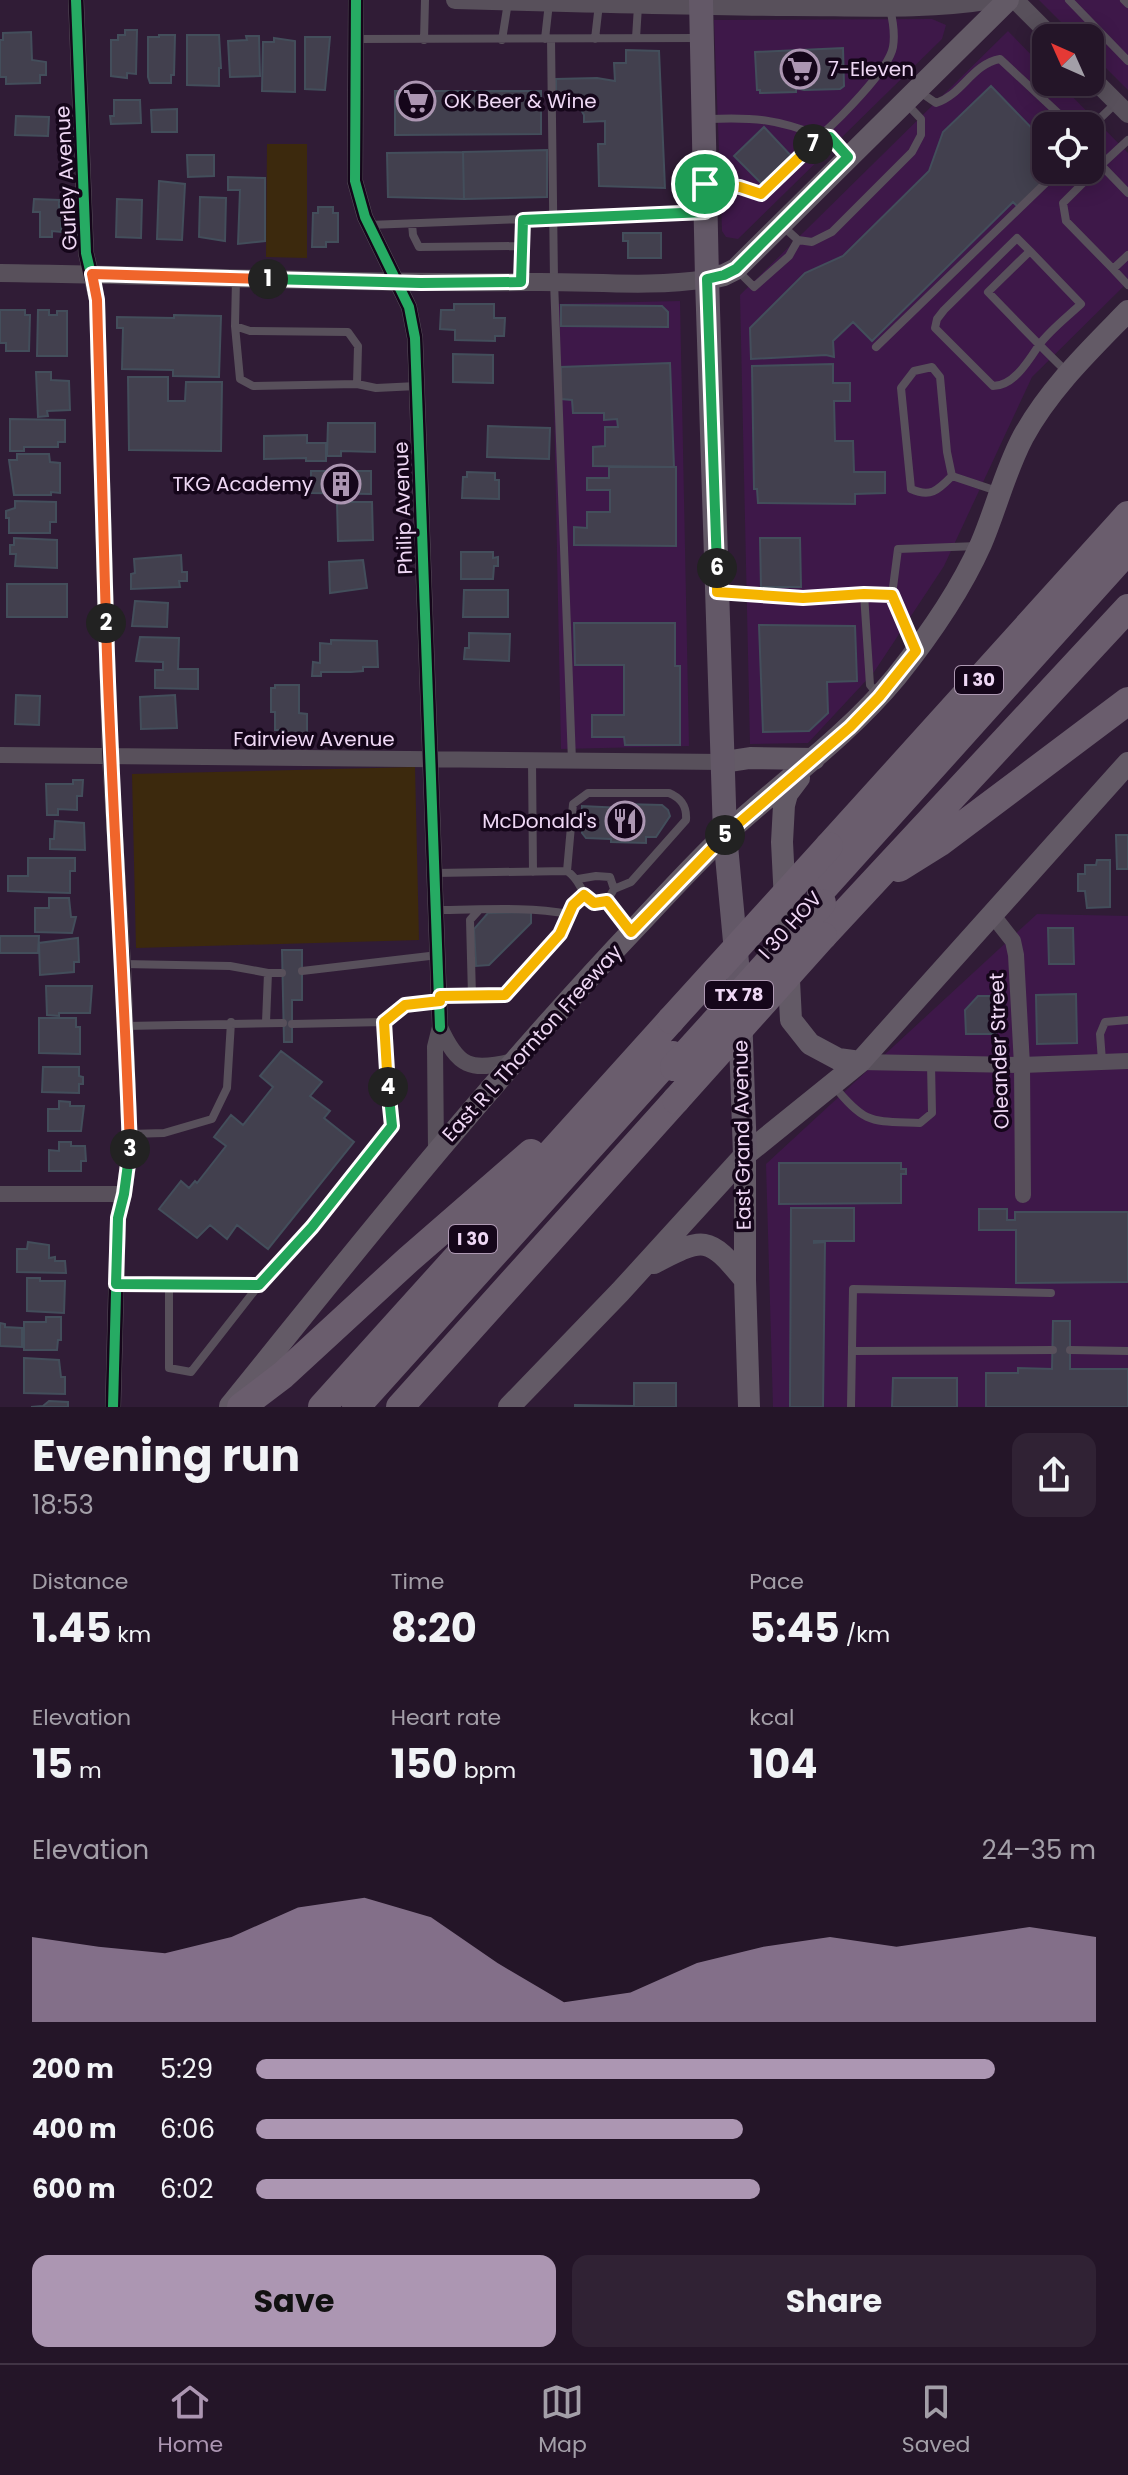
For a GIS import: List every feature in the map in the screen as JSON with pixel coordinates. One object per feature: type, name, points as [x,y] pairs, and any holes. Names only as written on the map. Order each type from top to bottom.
[{"type":"highway","name":"I 30","points":[[322,1407],[1128,515]]},
{"type":"highway","name":"I 30 HOV","points":[[368,1407],[1128,550]]},
{"type":"highway","name":"I 30 HOV","points":[[821,897],[1128,563]]},
{"type":"highway","points":[[400,1407],[823,936],[1128,608]]},
{"type":"highway","points":[[868,887],[939,843],[1128,701]]},
{"type":"highway","name":"I 30 HOV","points":[[356,1407],[674,1061]]},
{"type":"highway","points":[[241,1407],[283,1375],[408,1260],[625,1071]]},
{"type":"main road","points":[[707,279],[736,269],[1008,0]]},
{"type":"main road","name":"East Grand Avenue","points":[[701,3],[725,835],[739,984],[745,1155],[749,1407]]},
{"type":"main road","name":"East R L Thornton Freeway","points":[[229,1407],[436,1151],[631,932],[725,835],[814,759],[879,697],[916,651],[980,546],[1021,440],[1048,396],[1067,372],[1128,311]]},
{"type":"main road","points":[[724,762],[750,758],[814,759]]},
{"type":"main road","points":[[814,759],[787,794],[784,805],[782,842],[791,1020],[810,1044],[838,1059],[860,1062]]},
{"type":"main road","points":[[509,1407],[745,1155],[860,1062],[1128,763]]},
{"type":"main road","points":[[639,1271],[690,1245],[701,1243],[713,1246],[745,1280]]},
{"type":"street","name":"Gurley Avenue","points":[[76,0],[86,253],[98,316],[110,757],[123,964],[130,1150],[118,1218],[113,1407]]},
{"type":"street","name":"Philip Avenue","points":[[356,0],[355,181],[368,225],[409,307],[415,338],[429,760],[439,955],[440,1027],[435,1047],[436,1151]]},
{"type":"street","points":[[455,0],[890,7],[992,0]]},
{"type":"street","points":[[1015,0],[1039,24]]},
{"type":"street","points":[[1104,89],[1124,108]]},
{"type":"street","points":[[0,273],[676,284],[707,279]]},
{"type":"street","name":"Fairview Avenue","points":[[0,755],[724,762]]},
{"type":"street","name":"Oleander Street","points":[[991,913],[1013,941],[1016,955],[1022,1065],[1023,1195]]},
{"type":"street","points":[[440,1027],[451,1051],[471,1065],[493,1066],[513,1061]]},
{"type":"street","points":[[860,1062],[1022,1065],[1128,1061]]},
{"type":"street","points":[[0,1194],[124,1194]]},
{"type":"lane","points":[[424,40],[425,0]]},
{"type":"lane","points":[[1069,0],[1128,61]]},
{"type":"lane","points":[[502,40],[508,1]]},
{"type":"lane","points":[[549,2],[552,219],[572,761]]},
{"type":"lane","points":[[595,39],[599,4]]},
{"type":"lane","points":[[636,38],[638,5]]},
{"type":"lane","points":[[705,184],[740,187],[761,194],[848,110],[893,51],[894,26],[890,7]]},
{"type":"lane","points":[[356,39],[701,38]]},
{"type":"lane","points":[[910,96],[936,103],[946,100],[978,68],[990,60],[1000,59],[1057,112]]},
{"type":"lane","points":[[787,230],[798,240],[812,242],[832,232],[912,152],[921,135],[921,119],[910,96]]},
{"type":"lane","points":[[1104,120],[1124,108]]},
{"type":"lane","points":[[703,119],[753,117],[786,122],[830,137],[848,157]]},
{"type":"lane","points":[[1104,162],[1128,140]]},
{"type":"lane","points":[[1104,168],[1128,193]]},
{"type":"lane","points":[[876,347],[1045,184]]},
{"type":"lane","points":[[1082,184],[1063,203],[1066,221],[1128,285]]},
{"type":"lane","points":[[368,225],[705,212]]},
{"type":"lane","points":[[521,282],[523,220]]},
{"type":"lane","points":[[412,224],[419,247],[522,246]]},
{"type":"lane","points":[[1017,238],[1030,251],[1081,304],[1039,345],[1033,357],[1007,383],[993,386],[935,328],[940,314],[1017,238]]},
{"type":"lane","points":[[736,269],[754,287],[789,256],[798,240]]},
{"type":"lane","points":[[1030,251],[988,292],[1067,372]]},
{"type":"lane","points":[[1113,269],[1128,255]]},
{"type":"lane","points":[[236,279],[235,326],[240,379],[253,386],[417,386]]},
{"type":"lane","points":[[235,326],[250,331],[348,332],[358,346],[357,384]]},
{"type":"lane","points":[[932,367],[940,377],[952,476],[934,494],[911,489],[901,388],[914,371],[932,367]]},
{"type":"lane","points":[[952,476],[1001,493]]},
{"type":"lane","points":[[916,651],[892,595],[898,549],[980,546]]},
{"type":"lane","points":[[717,592],[803,598],[892,595]]},
{"type":"lane","points":[[864,594],[870,685],[879,697]]},
{"type":"lane","points":[[532,761],[533,872]]},
{"type":"lane","points":[[567,871],[573,804],[588,793],[669,793],[677,796],[687,810],[686,820],[631,882],[614,889],[607,901]]},
{"type":"lane","points":[[435,873],[567,871],[578,879],[584,895],[594,903],[607,901]]},
{"type":"lane","points":[[578,879],[610,877],[614,889]]},
{"type":"lane","points":[[125,1026],[384,1022],[405,1005],[440,999],[505,995],[560,934],[573,905],[584,895]]},
{"type":"lane","points":[[607,901],[631,932]]},
{"type":"lane","points":[[436,910],[552,911],[569,914]]},
{"type":"lane","points":[[472,996],[470,920],[479,910]]},
{"type":"lane","points":[[302,971],[439,955]]},
{"type":"lane","points":[[123,964],[230,966],[282,973]]},
{"type":"lane","points":[[266,1022],[268,973]]},
{"type":"lane","points":[[1102,1061],[1100,1034],[1105,1022],[1128,1020]]},
{"type":"lane","points":[[129,1134],[164,1133],[212,1119],[227,1088],[231,1022]]},
{"type":"lane","points":[[169,1284],[169,1368],[191,1372],[392,1126],[384,1022]]},
{"type":"lane","points":[[832,1084],[870,1121],[920,1123],[932,1113],[931,1063]]},
{"type":"lane","points":[[116,1284],[259,1285]]},
{"type":"lane","points":[[851,1407],[853,1289],[1051,1293]]},
{"type":"lane","points":[[852,1351],[1053,1350]]},
{"type":"lane","points":[[1070,1350],[1128,1351]]},
{"type":"shaded area","points":[[1039,0],[1128,0],[1128,90],[1104,66],[1104,24],[1063,24]]},
{"type":"shaded area","points":[[932,19],[946,25],[942,39],[738,239],[726,237],[722,231],[714,20]]},
{"type":"shaded area","points":[[1008,31],[1032,56],[1032,96],[1072,96],[1088,112],[1032,112],[1032,184],[1104,184],[1104,129],[1128,153],[1128,282],[1032,377],[944,566],[874,672],[808,743],[750,744],[740,295]]},
{"type":"shaded area","points":[[267,144],[307,144],[307,258],[266,257]]},
{"type":"shaded area","points":[[680,301],[689,746],[561,749],[552,304]]},
{"type":"shaded area","points":[[415,767],[419,940],[136,948],[132,774]]},
{"type":"shaded area","points":[[1037,914],[1128,916],[1128,1407],[773,1407],[766,1164]]},
{"type":"building","points":[[125,30],[137,30],[136,74],[127,73],[127,78],[111,76],[111,40],[125,35]]},
{"type":"building","points":[[31,32],[32,60],[46,62],[46,75],[40,75],[40,83],[6,84],[6,77],[0,77],[0,40],[3,40],[3,33]]},
{"type":"building","points":[[175,35],[171,83],[150,83],[148,77],[148,37]]},
{"type":"building","points":[[187,35],[219,35],[219,86],[187,85]]},
{"type":"building","points":[[246,36],[259,36],[260,76],[230,77],[228,41],[247,40]]},
{"type":"building","points":[[305,37],[330,37],[325,90],[305,89]]},
{"type":"building","points":[[274,38],[295,41],[295,92],[262,91],[263,42],[274,42]]},
{"type":"building","name":"7-Eleven","points":[[843,48],[844,86],[840,89],[796,88],[796,92],[760,93],[757,90],[755,52]]},
{"type":"building","points":[[626,50],[659,51],[665,188],[599,186],[598,144],[605,144],[605,121],[584,122],[584,115],[573,96],[556,97],[556,79],[615,81],[614,63],[626,63]]},
{"type":"building","points":[[991,86],[1032,128],[1032,184],[1042,184],[1018,207],[1013,202],[872,341],[853,322],[833,341],[834,357],[751,359],[750,328],[805,273],[843,256],[929,171],[943,132]]},
{"type":"building","points":[[395,91],[541,91],[541,134],[395,135]]},
{"type":"building","points":[[114,100],[140,100],[141,123],[111,124]]},
{"type":"building","points":[[177,109],[177,132],[152,132],[151,110]]},
{"type":"building","points":[[16,116],[49,117],[48,136],[15,135]]},
{"type":"building","points":[[764,127],[794,159],[765,187],[734,156]]},
{"type":"building","points":[[547,150],[547,197],[464,199],[463,152]]},
{"type":"building","points":[[463,152],[464,199],[388,197],[387,153]]},
{"type":"building","points":[[187,155],[214,155],[214,176],[188,177]]},
{"type":"building","points":[[228,177],[265,178],[265,241],[238,244],[240,190],[228,190]]},
{"type":"building","points":[[159,181],[185,184],[182,240],[157,239]]},
{"type":"building","points":[[200,197],[226,198],[225,241],[199,237]]},
{"type":"building","points":[[34,199],[59,200],[61,232],[52,231],[52,237],[40,237],[40,212],[33,212]]},
{"type":"building","points":[[117,199],[142,200],[141,238],[116,237]]},
{"type":"building","points":[[318,207],[333,207],[333,213],[338,213],[338,242],[326,242],[326,247],[312,247],[313,213],[318,213]]},
{"type":"building","points":[[623,233],[661,233],[661,258],[628,258],[628,241],[623,241]]},
{"type":"building","points":[[454,304],[494,304],[494,318],[505,318],[504,336],[495,336],[495,341],[455,340],[455,330],[440,329],[441,310],[454,310]]},
{"type":"building","points":[[561,305],[662,306],[668,312],[668,327],[561,326]]},
{"type":"building","points":[[0,310],[25,310],[25,315],[30,315],[29,351],[6,351],[6,343],[0,343]]},
{"type":"building","points":[[38,310],[49,310],[49,315],[67,311],[67,356],[37,356]]},
{"type":"building","points":[[174,315],[221,316],[219,377],[173,376],[173,370],[122,369],[123,328],[117,328],[117,317],[174,318]]},
{"type":"building","points":[[453,354],[493,355],[493,383],[453,382]]},
{"type":"building","points":[[670,363],[674,467],[593,466],[593,447],[605,446],[605,427],[618,427],[617,419],[604,420],[604,413],[573,413],[572,400],[561,399],[561,367]]},
{"type":"building","points":[[833,364],[833,383],[850,383],[850,401],[834,401],[835,441],[853,441],[854,472],[885,472],[885,493],[855,494],[855,504],[758,503],[757,489],[754,489],[752,366]]},
{"type":"building","points":[[36,372],[51,372],[51,380],[69,381],[70,410],[47,411],[48,416],[38,417]]},
{"type":"building","points":[[128,377],[168,377],[168,401],[185,401],[186,382],[222,382],[221,451],[129,450]]},
{"type":"building","points":[[10,419],[65,420],[65,442],[58,442],[58,447],[24,447],[24,451],[10,451]]},
{"type":"building","points":[[328,423],[375,423],[375,452],[341,451],[341,456],[327,456]]},
{"type":"building","points":[[488,426],[550,428],[549,459],[487,457]]},
{"type":"building","points":[[307,435],[307,443],[326,443],[326,461],[264,459],[264,436]]},
{"type":"building","points":[[17,454],[49,454],[50,462],[60,463],[60,493],[14,495],[9,460],[17,460]]},
{"type":"building","points":[[609,467],[676,467],[676,546],[574,545],[574,527],[587,528],[587,512],[610,512],[610,490],[587,490],[587,478],[609,478]]},
{"type":"building","name":"TKG Academy","points":[[311,471],[371,471],[371,494],[311,493]]},
{"type":"building","points":[[467,472],[495,473],[495,480],[499,480],[499,499],[462,498],[463,477],[467,477]]},
{"type":"building","points":[[15,501],[56,502],[56,522],[50,522],[50,533],[9,533],[6,511],[15,508]]},
{"type":"building","points":[[337,502],[372,502],[373,540],[338,541]]},
{"type":"building","points":[[14,538],[57,540],[57,568],[15,566],[16,554],[10,554]]},
{"type":"building","points":[[760,538],[800,538],[801,587],[761,587]]},
{"type":"building","points":[[461,552],[493,552],[493,558],[498,557],[498,566],[494,566],[493,579],[461,579]]},
{"type":"building","points":[[181,555],[182,572],[187,572],[187,581],[179,581],[180,587],[131,589],[134,559]]},
{"type":"building","points":[[363,560],[367,588],[330,593],[329,562]]},
{"type":"building","points":[[7,584],[67,584],[67,617],[7,617]]},
{"type":"building","points":[[464,590],[508,590],[508,617],[463,617]]},
{"type":"building","points":[[135,601],[168,603],[167,627],[132,626]]},
{"type":"building","points":[[574,623],[675,623],[675,666],[680,666],[680,745],[625,745],[624,737],[592,737],[592,715],[624,715],[624,665],[575,665]]},
{"type":"building","points":[[759,625],[855,626],[857,681],[827,682],[828,713],[809,731],[763,732]]},
{"type":"building","points":[[469,633],[510,634],[509,661],[464,659],[465,648],[469,648]]},
{"type":"building","points":[[140,637],[179,638],[178,669],[198,669],[198,689],[155,688],[155,670],[163,670],[163,662],[136,661]]},
{"type":"building","points":[[331,640],[377,641],[378,667],[363,667],[363,671],[321,672],[321,676],[312,676],[313,662],[320,663],[320,643],[331,644]]},
{"type":"building","points":[[275,685],[299,685],[299,713],[307,714],[307,736],[285,736],[285,730],[275,730],[271,688]]},
{"type":"building","points":[[16,695],[40,696],[39,725],[15,724]]},
{"type":"building","points":[[175,695],[177,728],[141,729],[140,697]]},
{"type":"building","points":[[73,780],[83,780],[82,796],[77,796],[77,810],[58,809],[58,815],[47,815],[46,784],[73,784]]},
{"type":"building","name":"McDonald's","points":[[623,804],[662,805],[670,816],[656,837],[646,837],[646,843],[586,838],[582,833],[582,806],[623,808]]},
{"type":"building","points":[[55,821],[84,823],[85,850],[50,849]]},
{"type":"building","points":[[1116,835],[1128,835],[1128,869],[1117,869]]},
{"type":"building","points":[[28,858],[75,858],[75,871],[70,871],[70,893],[8,891],[8,876],[28,876]]},
{"type":"building","points":[[1097,860],[1110,860],[1110,907],[1087,908],[1085,891],[1078,891],[1078,874],[1085,874],[1085,865],[1096,865]]},
{"type":"building","points":[[49,898],[69,898],[71,917],[76,917],[72,933],[35,932],[35,908],[49,908]]},
{"type":"building","points":[[531,912],[531,923],[489,965],[476,966],[474,929],[488,913]]},
{"type":"building","points":[[1048,928],[1073,928],[1074,964],[1049,964]]},
{"type":"building","points":[[0,936],[39,936],[38,953],[0,953]]},
{"type":"building","points":[[78,938],[79,962],[74,962],[74,972],[40,975],[39,943]]},
{"type":"building","points":[[282,950],[302,950],[302,1000],[292,1000],[292,1042],[284,1042]]},
{"type":"building","points":[[46,986],[92,986],[90,1013],[47,1015]]},
{"type":"building","points":[[1076,994],[1077,1043],[1037,1044],[1036,995]]},
{"type":"building","points":[[978,996],[996,996],[996,1034],[966,1034],[965,1010]]},
{"type":"building","points":[[39,1018],[76,1018],[76,1027],[80,1027],[80,1054],[39,1053]]},
{"type":"building","points":[[281,1051],[322,1082],[310,1096],[330,1111],[324,1118],[354,1142],[268,1249],[237,1225],[227,1239],[210,1225],[197,1238],[159,1209],[181,1181],[189,1188],[195,1181],[197,1183],[226,1146],[214,1137],[231,1115],[243,1125],[273,1087],[260,1076]]},
{"type":"building","points":[[43,1067],[79,1067],[83,1084],[79,1084],[79,1093],[42,1092]]},
{"type":"building","points":[[59,1101],[70,1102],[70,1106],[84,1106],[81,1131],[48,1131],[48,1109],[59,1109]]},
{"type":"building","points":[[59,1142],[85,1146],[86,1161],[81,1161],[81,1171],[49,1171],[49,1150],[59,1151]]},
{"type":"building","points":[[779,1163],[901,1163],[901,1169],[906,1169],[906,1174],[901,1174],[901,1203],[779,1204]]},
{"type":"building","points":[[791,1208],[854,1208],[854,1241],[814,1241],[825,1242],[823,1407],[790,1407]]},
{"type":"building","points":[[979,1209],[1007,1209],[1007,1220],[1015,1220],[1015,1212],[1128,1212],[1128,1282],[1016,1283],[1016,1230],[979,1230]]},
{"type":"building","points":[[28,1242],[49,1245],[49,1258],[65,1261],[66,1273],[17,1272],[17,1249],[27,1249]]},
{"type":"building","points":[[27,1278],[65,1281],[64,1313],[27,1311]]},
{"type":"building","points":[[46,1317],[61,1317],[61,1340],[58,1340],[57,1350],[24,1350],[24,1322],[46,1322]]},
{"type":"building","points":[[1053,1321],[1070,1321],[1070,1369],[1128,1369],[1128,1407],[986,1407],[986,1373],[1018,1373],[1018,1368],[1052,1369]]},
{"type":"building","points":[[0,1323],[5,1327],[22,1328],[22,1347],[0,1346]]},
{"type":"building","points":[[24,1358],[59,1360],[61,1377],[65,1377],[65,1394],[24,1393]]},
{"type":"building","points":[[893,1378],[957,1378],[957,1407],[892,1407]]},
{"type":"building","points":[[634,1383],[676,1383],[676,1407],[575,1407],[634,1406]]},
{"type":"building","points":[[49,1401],[68,1402],[68,1407],[31,1407],[43,1406]]},
{"type":"cycle path","points":[[76,0],[86,253],[97,300],[110,757],[123,964],[130,1150],[118,1218],[113,1407]]},
{"type":"cycle path","points":[[356,0],[355,181],[365,217],[409,307],[415,338],[440,1027]]},
{"type":"place","name":"7-Eleven","points":[[800,69]]},
{"type":"place","name":"OK Beer & Wine","points":[[416,101]]},
{"type":"place","name":"TKG Academy","points":[[341,484]]},
{"type":"place","name":"McDonald's","points":[[625,821]]},
{"type":"route","points":[[820,136],[830,137],[848,157],[736,269],[707,279],[717,592],[803,598],[892,595],[916,651],[850,727],[725,835],[631,932],[618,911],[607,901],[594,903],[584,895],[573,905],[560,934],[505,995],[440,996],[440,1001],[405,1005],[384,1022],[392,1126],[312,1227],[259,1285],[116,1284],[118,1218],[130,1150],[123,964],[110,757],[97,300],[92,274],[421,283],[521,282],[523,220],[705,212],[705,184],[740,187],[761,194],[820,136]]}]
